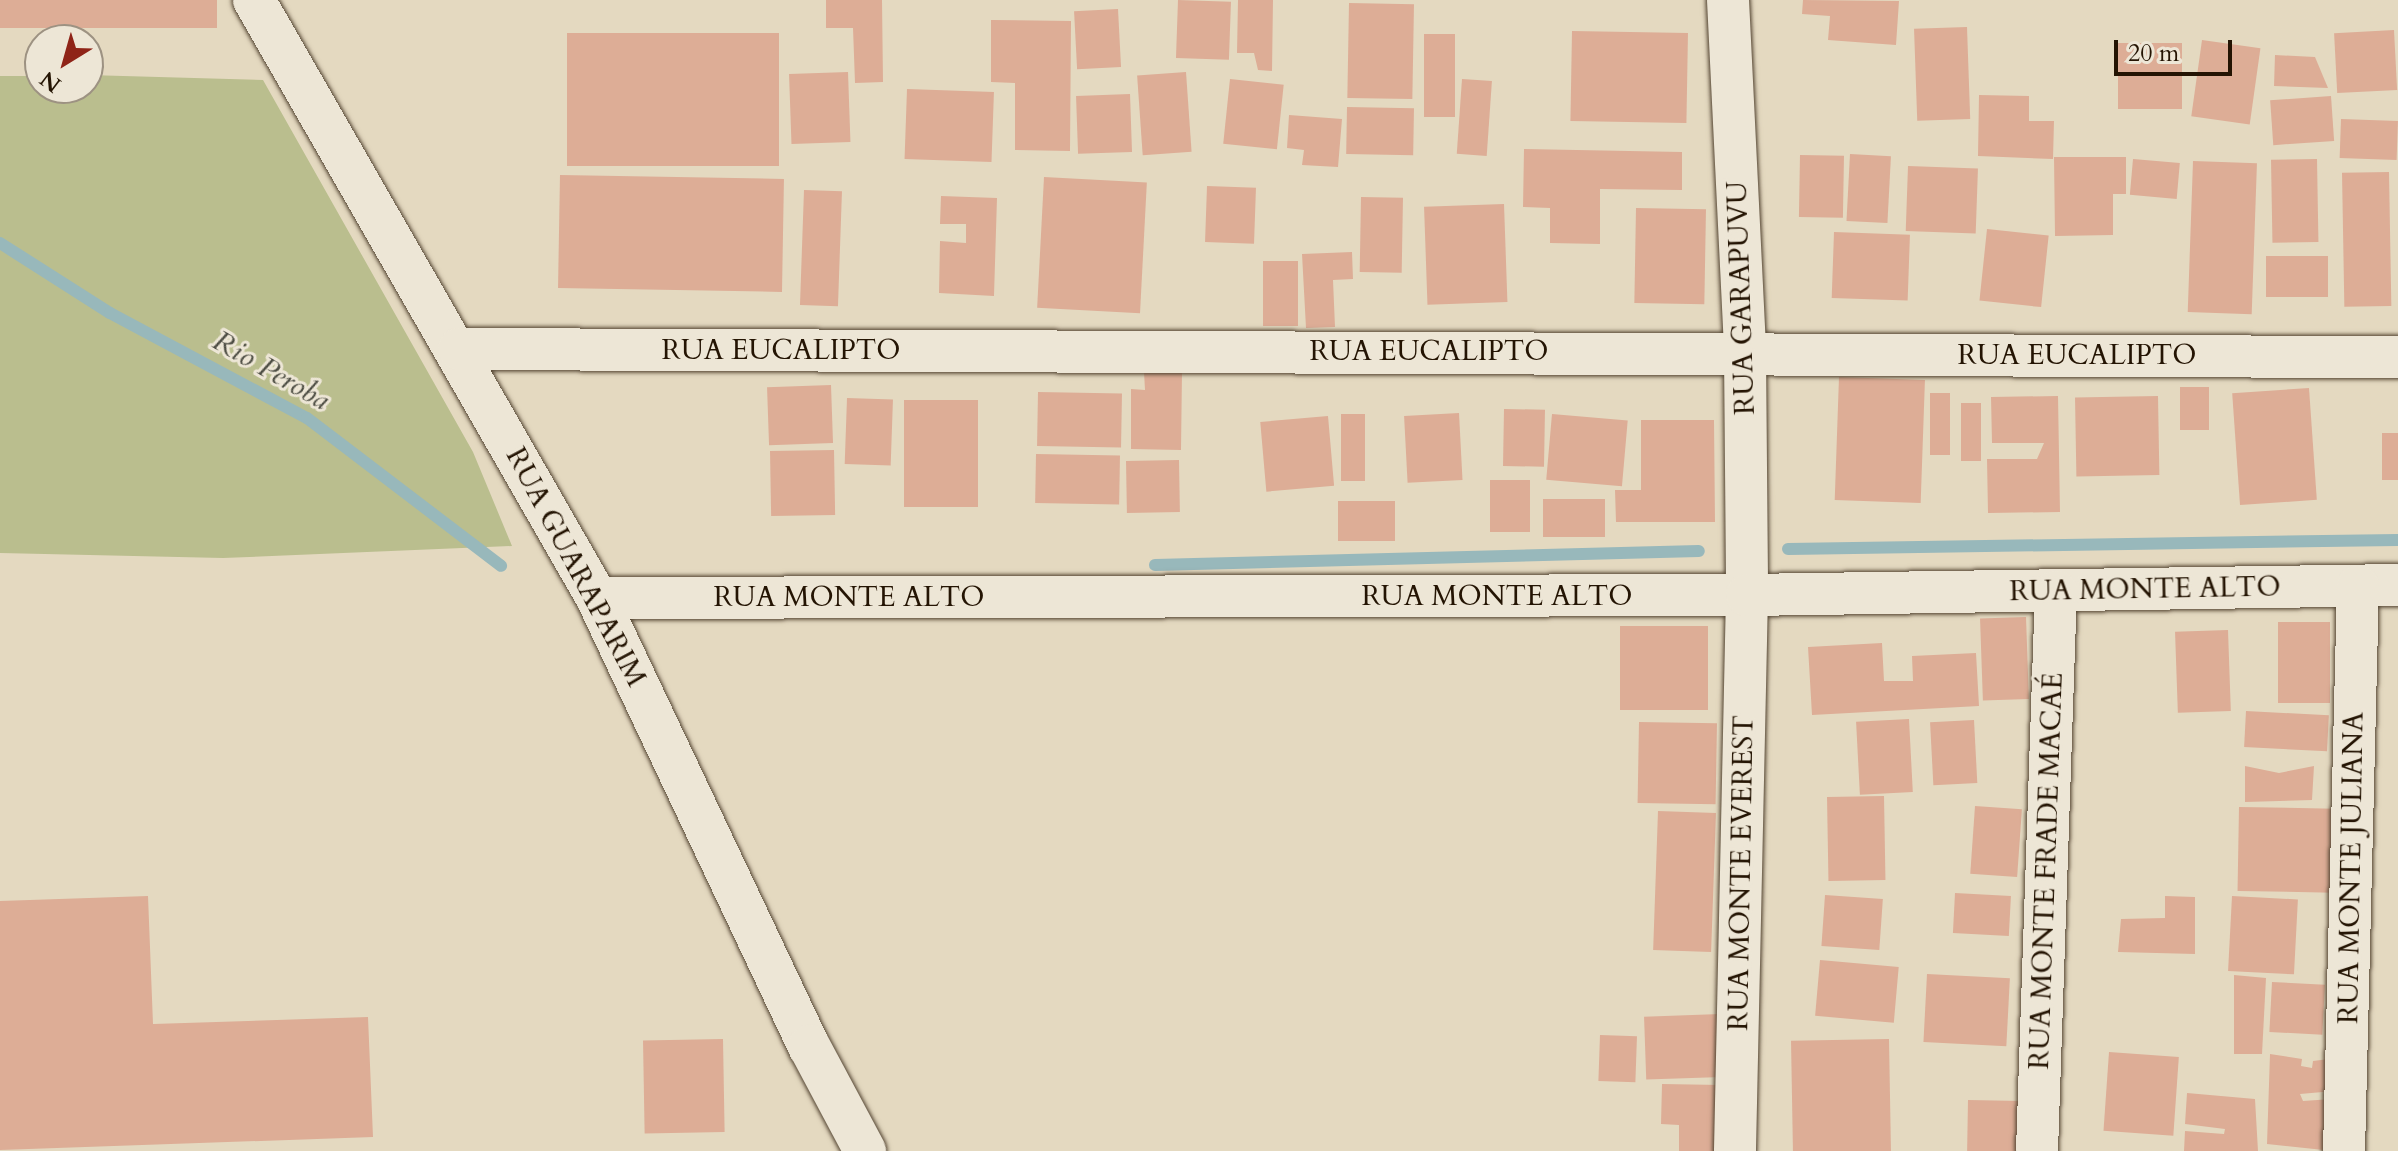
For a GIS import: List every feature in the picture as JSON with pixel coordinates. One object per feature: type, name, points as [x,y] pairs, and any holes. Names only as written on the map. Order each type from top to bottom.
[{"type":"street","name":"RUA GUARAPARIM","points":[[254,0],[459,349],[597,598],[802,1031],[865,1151]]},
{"type":"street","name":"RUA GARAPUVU","points":[[1728,0],[1745,352],[1747,595]]},
{"type":"street","name":"RUA EUCALIPTO","points":[[459,349],[2398,357]]},
{"type":"street","name":"RUA MONTE ALTO","points":[[597,598],[1747,595],[2378,585]]},
{"type":"street","name":"RUA MONTE JULIANA","points":[[2344,1151],[2378,585]]},
{"type":"street","name":"RUA MONTE FRADE MACAÉ","points":[[2037,1151],[2056,591]]},
{"type":"street","name":"RUA MONTE EVEREST","points":[[1735,1151],[1747,595]]},
{"type":"green space","points":[[104,75],[263,80],[473,452],[512,546],[223,558],[0,553],[0,76],[24,76],[24,104],[104,104]]},
{"type":"building","points":[[0,0],[217,0],[217,28],[24,24],[24,28],[0,28]]},
{"type":"building","points":[[826,0],[882,0],[883,82],[855,83],[853,28],[826,28]]},
{"type":"building","points":[[1178,0],[1231,2],[1229,60],[1176,58]]},
{"type":"building","points":[[1238,0],[1273,0],[1272,71],[1258,70],[1254,53],[1237,53]]},
{"type":"building","points":[[1803,0],[1899,1],[1896,45],[1828,40],[1830,16],[1802,14]]},
{"type":"building","points":[[1349,3],[1414,4],[1412,99],[1347,98]]},
{"type":"building","points":[[1118,9],[1121,67],[1077,69],[1074,11]]},
{"type":"building","points":[[991,20],[1071,21],[1070,151],[1015,150],[1015,83],[991,82]]},
{"type":"building","points":[[1967,27],[1970,119],[1917,121],[1914,29]]},
{"type":"building","points":[[2394,30],[2397,90],[2337,93],[2334,33]]},
{"type":"building","points":[[1572,31],[1688,33],[1686,123],[1570,121]]},
{"type":"building","points":[[567,33],[779,33],[779,166],[567,166]]},
{"type":"building","points":[[1424,34],[1455,34],[1455,117],[1424,117]]},
{"type":"building","points":[[2202,40],[2260,48],[2250,124],[2191,116]]},
{"type":"building","points":[[2118,43],[2182,43],[2182,109],[2118,109]]},
{"type":"building","points":[[2275,55],[2315,57],[2328,88],[2274,86]]},
{"type":"building","points":[[848,72],[850,142],[791,144],[789,74]]},
{"type":"building","points":[[1186,72],[1192,152],[1143,155],[1137,75]]},
{"type":"building","points":[[1230,79],[1284,85],[1277,149],[1223,144]]},
{"type":"building","points":[[1462,79],[1492,81],[1487,156],[1457,154]]},
{"type":"building","points":[[907,89],[994,92],[992,162],[905,159]]},
{"type":"building","points":[[1130,94],[1132,152],[1078,154],[1076,96]]},
{"type":"building","points":[[1979,95],[2029,96],[2029,121],[2054,121],[2053,159],[1978,156]]},
{"type":"building","points":[[2331,96],[2334,141],[2273,145],[2270,100]]},
{"type":"building","points":[[1347,107],[1414,108],[1413,155],[1346,154]]},
{"type":"building","points":[[1289,115],[1342,119],[1338,167],[1302,165],[1304,150],[1287,148]]},
{"type":"building","points":[[2341,119],[2398,121],[2397,160],[2340,158]]},
{"type":"building","points":[[1524,149],[1682,152],[1682,190],[1600,189],[1600,244],[1550,243],[1550,208],[1523,207]]},
{"type":"building","points":[[1850,154],[1891,156],[1887,223],[1846,221]]},
{"type":"building","points":[[1800,155],[1844,156],[1843,218],[1799,217]]},
{"type":"building","points":[[2054,157],[2126,157],[2126,194],[2113,194],[2113,235],[2055,236]]},
{"type":"building","points":[[2133,159],[2180,163],[2177,199],[2130,195]]},
{"type":"building","points":[[2317,159],[2318,242],[2272,243],[2271,160]]},
{"type":"building","points":[[2193,161],[2257,163],[2252,314],[2188,312]]},
{"type":"building","points":[[1908,166],[1978,168],[1976,233],[1906,231]]},
{"type":"building","points":[[2389,172],[2391,306],[2344,307],[2342,173]]},
{"type":"building","points":[[560,175],[784,179],[782,292],[558,288]]},
{"type":"building","points":[[1044,177],[1147,182],[1140,313],[1037,308]]},
{"type":"building","points":[[1207,186],[1256,188],[1254,244],[1205,242]]},
{"type":"building","points":[[804,190],[842,191],[838,306],[800,305]]},
{"type":"building","points":[[941,196],[997,198],[994,296],[939,293],[940,241],[966,243],[966,224],[940,224]]},
{"type":"building","points":[[1361,197],[1403,198],[1402,273],[1360,272]]},
{"type":"building","points":[[1504,204],[1507,302],[1427,305],[1424,207]]},
{"type":"building","points":[[1636,208],[1706,209],[1704,304],[1634,303]]},
{"type":"building","points":[[1987,229],[2049,235],[2041,307],[1979,301]]},
{"type":"building","points":[[1834,232],[1910,235],[1908,301],[1832,298]]},
{"type":"building","points":[[1352,252],[1353,279],[1333,280],[1335,327],[1306,328],[1302,254]]},
{"type":"building","points":[[2266,256],[2328,256],[2328,297],[2266,297]]},
{"type":"building","points":[[1263,261],[1298,261],[1298,326],[1263,326]]},
{"type":"building","points":[[1144,372],[1182,372],[1181,450],[1131,449],[1131,389],[1145,390]]},
{"type":"building","points":[[1839,377],[1925,380],[1921,503],[1835,500]]},
{"type":"building","points":[[831,385],[833,443],[769,445],[767,387]]},
{"type":"building","points":[[2180,387],[2209,387],[2209,430],[2180,430]]},
{"type":"building","points":[[2309,388],[2317,500],[2240,505],[2232,393]]},
{"type":"building","points":[[1038,392],[1122,393],[1121,447],[1037,446]]},
{"type":"building","points":[[1930,393],[1950,393],[1950,455],[1930,455]]},
{"type":"building","points":[[2058,396],[2060,512],[1988,513],[1987,459],[2037,459],[2044,443],[1992,443],[1991,397]]},
{"type":"building","points":[[2158,396],[2159,475],[2076,476],[2075,397]]},
{"type":"building","points":[[847,398],[893,400],[891,466],[845,464]]},
{"type":"building","points":[[904,400],[978,400],[978,507],[904,507]]},
{"type":"building","points":[[1961,403],[1981,403],[1981,461],[1961,461]]},
{"type":"building","points":[[1504,409],[1545,410],[1544,467],[1503,466]]},
{"type":"building","points":[[1459,413],[1463,480],[1408,483],[1404,416]]},
{"type":"building","points":[[1341,414],[1365,414],[1365,481],[1341,481]]},
{"type":"building","points":[[1552,414],[1628,421],[1622,486],[1546,480]]},
{"type":"building","points":[[1328,416],[1334,486],[1266,492],[1260,422]]},
{"type":"building","points":[[1641,420],[1714,420],[1715,522],[1616,522],[1615,490],[1641,490]]},
{"type":"building","points":[[2382,433],[2398,433],[2398,480],[2382,480]]},
{"type":"building","points":[[834,450],[835,515],[771,516],[770,451]]},
{"type":"building","points":[[1036,454],[1120,455],[1119,504],[1035,503]]},
{"type":"building","points":[[1179,460],[1180,512],[1127,513],[1126,461]]},
{"type":"building","points":[[1490,480],[1530,480],[1530,532],[1490,532]]},
{"type":"building","points":[[1543,499],[1605,499],[1605,537],[1543,537]]},
{"type":"building","points":[[1338,501],[1395,501],[1395,541],[1338,541]]},
{"type":"building","points":[[2026,617],[2029,699],[1983,701],[1980,619]]},
{"type":"building","points":[[2278,622],[2330,622],[2330,703],[2278,703]]},
{"type":"building","points":[[1620,626],[1708,626],[1708,710],[1620,710]]},
{"type":"building","points":[[2228,630],[2231,711],[2178,713],[2175,632]]},
{"type":"building","points":[[1882,643],[1884,681],[1913,681],[1912,656],[1976,653],[1979,706],[1812,715],[1808,647]]},
{"type":"building","points":[[2246,711],[2329,715],[2327,751],[2244,747]]},
{"type":"building","points":[[1909,719],[1913,792],[1860,795],[1856,722]]},
{"type":"building","points":[[1974,720],[1977,783],[1933,785],[1930,722]]},
{"type":"building","points":[[1639,722],[1717,723],[1716,804],[1638,803]]},
{"type":"building","points":[[2245,766],[2279,773],[2314,766],[2312,800],[2245,802]]},
{"type":"building","points":[[1884,796],[1885,880],[1828,881],[1827,797]]},
{"type":"building","points":[[1975,806],[2022,809],[2017,877],[1970,874]]},
{"type":"building","points":[[2239,807],[2335,809],[2334,893],[2238,891]]},
{"type":"building","points":[[1658,811],[1716,813],[1711,952],[1653,950]]},
{"type":"building","points":[[1955,893],[2011,896],[2009,936],[1953,933]]},
{"type":"building","points":[[1825,895],[1883,899],[1879,950],[1821,946]]},
{"type":"building","points":[[148,896],[153,1024],[368,1017],[373,1137],[0,1150],[0,901]]},
{"type":"building","points":[[2165,896],[2195,897],[2195,954],[2118,952],[2121,919],[2165,918]]},
{"type":"building","points":[[2232,896],[2298,899],[2294,974],[2228,971]]},
{"type":"building","points":[[1820,960],[1899,967],[1894,1023],[1815,1016]]},
{"type":"building","points":[[1927,974],[2010,978],[2006,1046],[1923,1042]]},
{"type":"building","points":[[2234,975],[2266,978],[2262,1054],[2234,1054]]},
{"type":"building","points":[[2272,982],[2325,985],[2322,1035],[2269,1032]]},
{"type":"building","points":[[1720,1014],[1722,1077],[1646,1080],[1644,1017]]},
{"type":"building","points":[[1600,1035],[1637,1036],[1635,1082],[1598,1081]]},
{"type":"building","points":[[723,1039],[725,1132],[645,1133],[643,1040]]},
{"type":"building","points":[[1889,1039],[1891,1151],[1793,1151],[1791,1041]]},
{"type":"building","points":[[2109,1052],[2179,1057],[2173,1136],[2103,1131]]},
{"type":"building","points":[[2270,1054],[2302,1059],[2301,1066],[2312,1068],[2313,1061],[2337,1058],[2334,1091],[2300,1094],[2303,1101],[2332,1099],[2333,1151],[2267,1144]]},
{"type":"building","points":[[1662,1084],[1721,1085],[1720,1151],[1679,1151],[1679,1125],[1661,1124]]},
{"type":"building","points":[[2187,1093],[2255,1099],[2258,1151],[2184,1151],[2185,1131],[2224,1134],[2225,1129],[2185,1124]]},
{"type":"building","points":[[1968,1100],[2021,1101],[2020,1151],[1967,1151]]},
{"type":"waterway","name":"Rio Peroba","points":[[0,243],[110,313],[307,418],[501,566]]},
{"type":"waterway","points":[[1788,549],[2398,540]]},
{"type":"waterway","points":[[1155,565],[1699,551]]}]
